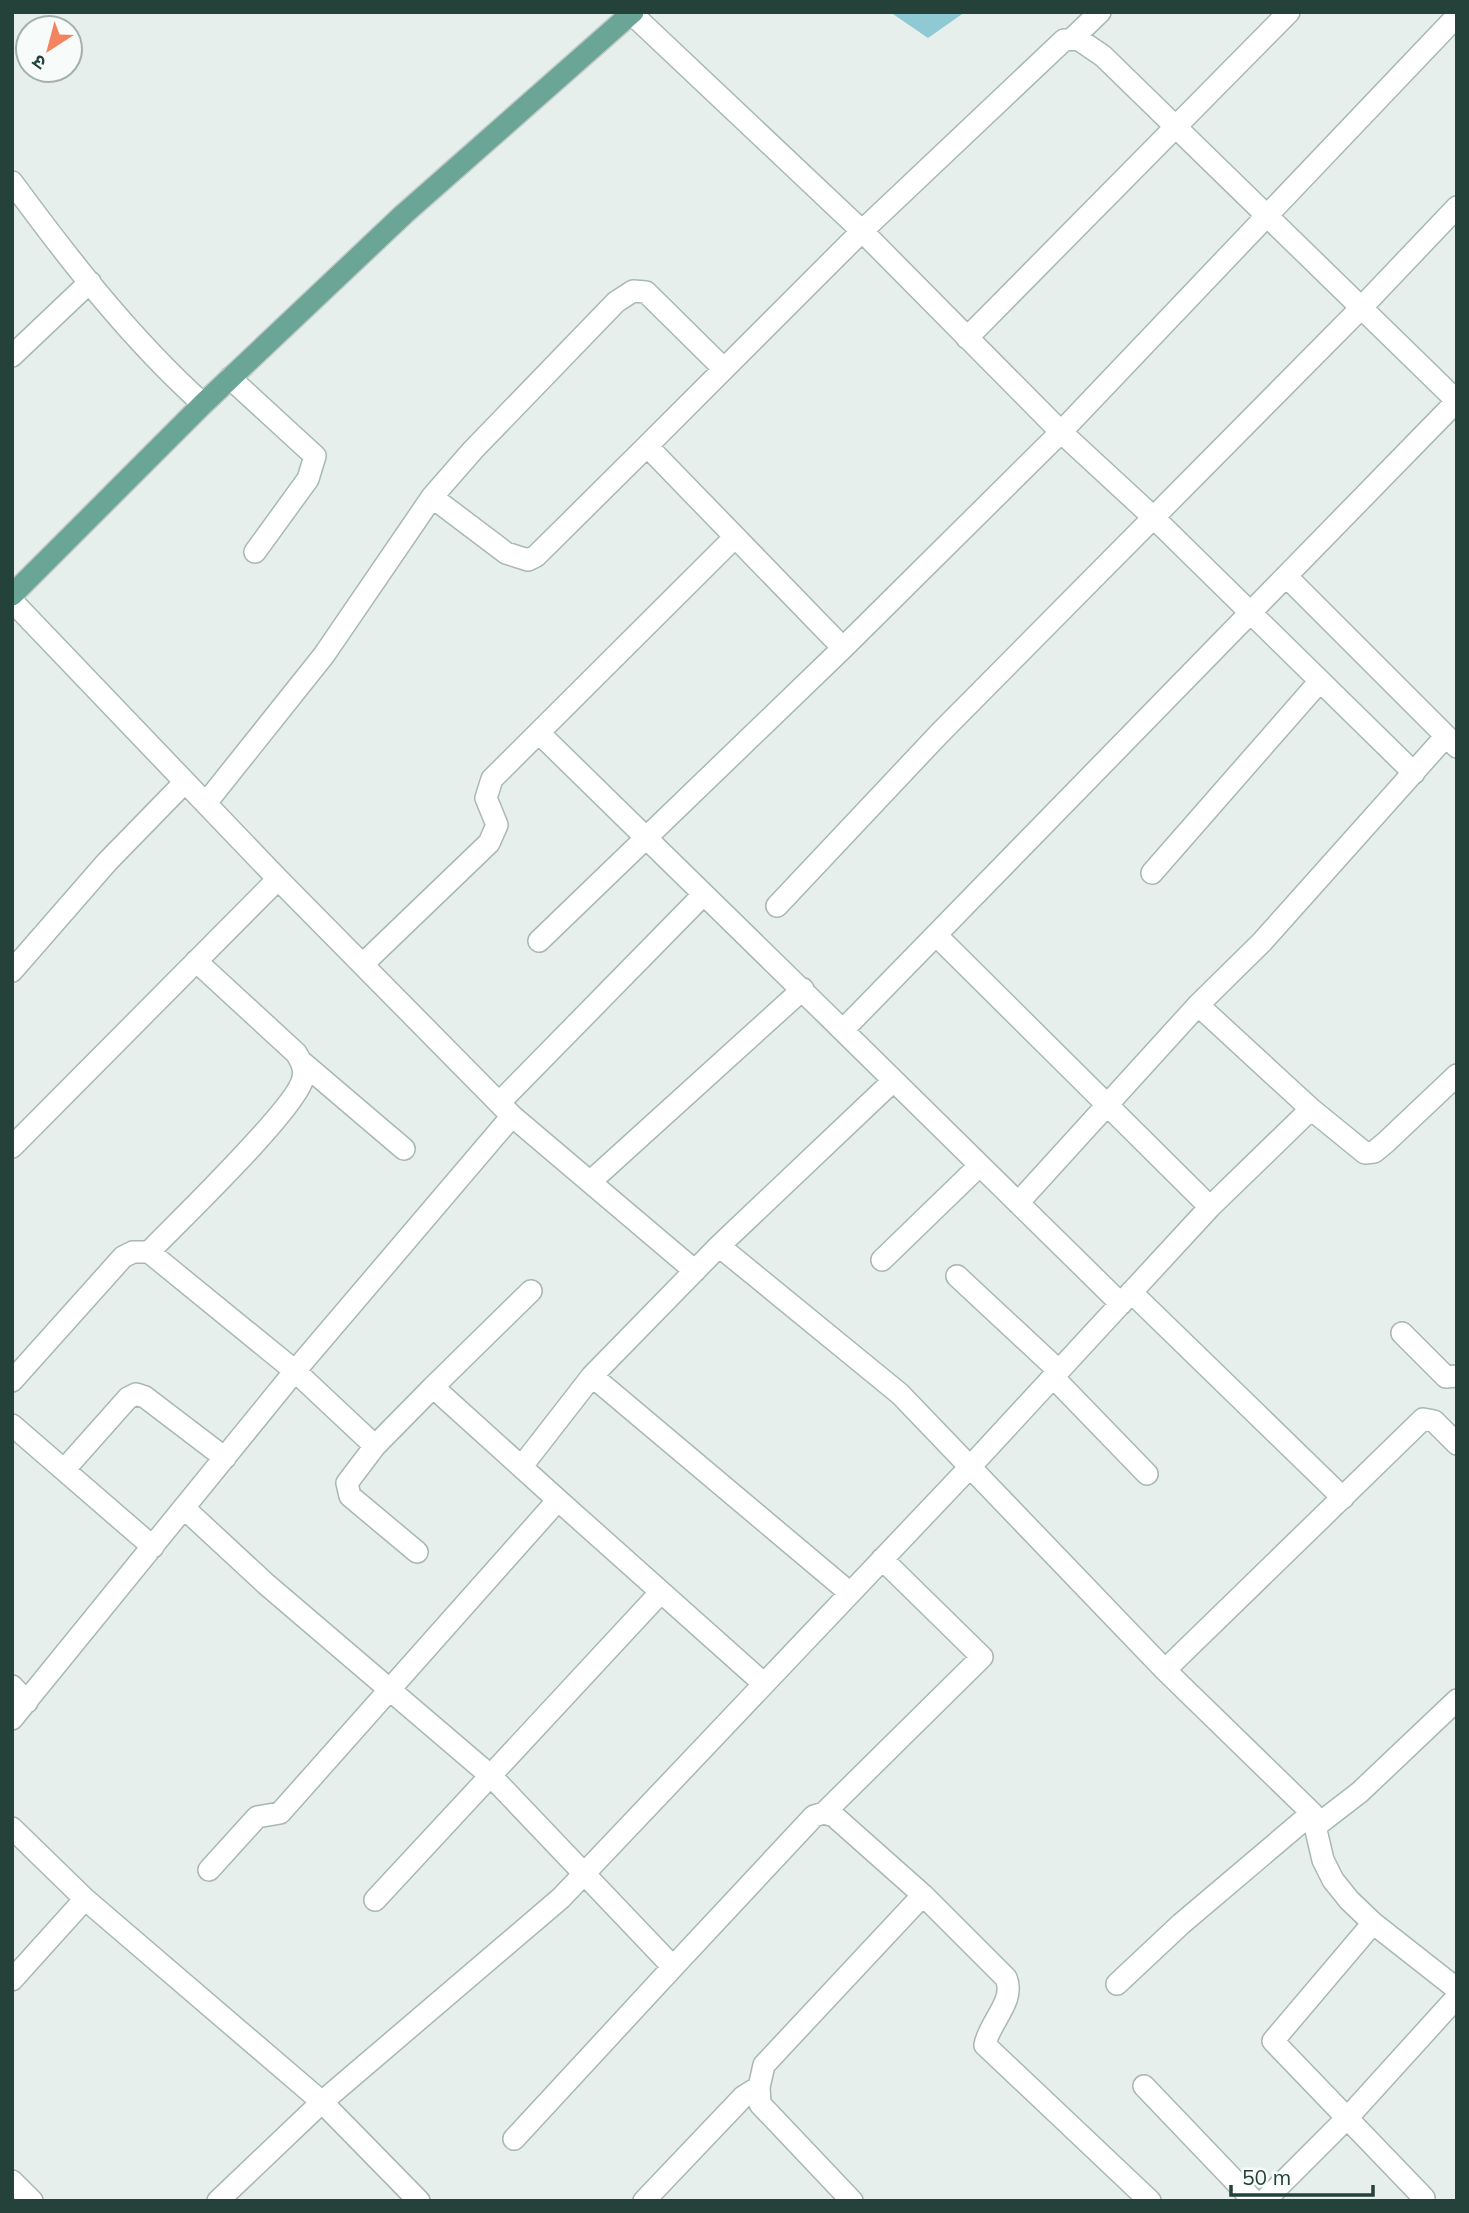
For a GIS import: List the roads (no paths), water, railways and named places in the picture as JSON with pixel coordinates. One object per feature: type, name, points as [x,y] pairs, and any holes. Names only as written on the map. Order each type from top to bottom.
[{"type":"main road","points":[[12,595],[203,404],[404,214],[631,13]]},
{"type":"street","points":[[432,497],[506,553],[528,561],[536,556],[862,231],[1054,49],[1073,38],[1100,12]]},
{"type":"street","points":[[967,338],[1289,12]]},
{"type":"street","points":[[631,13],[862,231],[1061,432],[1251,611],[1414,773]]},
{"type":"street","points":[[539,941],[843,648],[1061,432],[1263,216],[1457,16]]},
{"type":"street","points":[[844,1029],[1457,401],[1263,216],[1103,56],[1085,42],[1073,38]]},
{"type":"street","points":[[12,182],[22,213],[90,282],[162,367],[203,404]]},
{"type":"street","points":[[777,906],[939,734],[1360,309],[1457,206]]},
{"type":"street","points":[[12,356],[90,282]]},
{"type":"street","points":[[206,803],[324,654],[432,497],[473,450],[607,312],[633,291],[640,290],[652,297],[724,369]]},
{"type":"street","points":[[230,378],[315,456],[308,479],[255,552]]},
{"type":"street","points":[[647,446],[843,648]]},
{"type":"street","points":[[363,964],[489,843],[497,825],[486,798],[492,779],[735,537]]},
{"type":"street","points":[[1017,1203],[1198,1005],[1262,942],[1414,773],[1452,741],[1286,576]]},
{"type":"street","points":[[12,601],[278,879],[506,1109],[695,1271]]},
{"type":"street","points":[[1152,873],[1320,681]]},
{"type":"street","points":[[539,733],[844,1029],[892,1082],[1017,1203],[1126,1298],[1343,1497]]},
{"type":"street","points":[[12,971],[107,862],[185,782]]},
{"type":"street","points":[[12,1147],[278,879]]},
{"type":"street","points":[[12,1719],[506,1109],[703,895]]},
{"type":"street","points":[[936,934],[1210,1207]]},
{"type":"street","points":[[196,961],[267,1023],[303,1063],[404,1149]]},
{"type":"street","points":[[590,1182],[803,989]]},
{"type":"street","points":[[1198,1005],[1311,1109],[1365,1153],[1374,1152],[1457,1075]]},
{"type":"street","points":[[149,1252],[278,1118],[299,1090],[304,1077],[303,1063]]},
{"type":"street","points":[[522,1466],[592,1376],[719,1246],[892,1082]]},
{"type":"street","points":[[218,2201],[322,2102],[546,1912],[586,1873],[970,1467],[1210,1207],[1311,1109]]},
{"type":"street","points":[[882,1260],[979,1166]]},
{"type":"street","points":[[719,1246],[900,1394],[1314,1819],[1323,1860],[1333,1880],[1373,1923],[1456,1989],[1346,2119],[1264,2201]]},
{"type":"street","points":[[12,1381],[123,1256],[133,1252],[149,1252],[295,1371],[374,1447]]},
{"type":"street","points":[[957,1276],[1056,1374],[1147,1474]]},
{"type":"street","points":[[417,1552],[350,1496],[347,1483],[374,1447],[531,1291]]},
{"type":"street","points":[[1402,1333],[1446,1377],[1457,1376]]},
{"type":"street","points":[[592,1376],[850,1593]]},
{"type":"street","points":[[433,1387],[763,1683]]},
{"type":"street","points":[[64,1470],[128,1398],[135,1394],[145,1396],[225,1458]]},
{"type":"street","points":[[1166,1670],[1423,1419],[1434,1421],[1457,1444]]},
{"type":"street","points":[[12,1425],[153,1547]]},
{"type":"street","points":[[209,1870],[257,1817],[281,1813],[558,1500]]},
{"type":"street","points":[[184,1508],[266,1584],[492,1777],[673,1967]]},
{"type":"street","points":[[514,2138],[814,1816],[824,1813],[982,1657],[882,1559]]},
{"type":"street","points":[[374,1900],[492,1777],[662,1592]]},
{"type":"street","points":[[12,1686],[27,1702]]},
{"type":"street","points":[[1116,1984],[1181,1924],[1314,1819],[1360,1792],[1457,1700]]},
{"type":"street","points":[[824,1813],[834,1816],[923,1895],[1006,1978],[1010,1987],[1008,1997],[987,2033],[985,2045],[992,2055],[1150,2201]]},
{"type":"street","points":[[12,1828],[85,1899],[322,2102],[419,2201]]},
{"type":"street","points":[[852,2201],[761,2104],[759,2087],[764,2065],[923,1895]]},
{"type":"street","points":[[12,1980],[85,1899]]},
{"type":"street","points":[[1373,1923],[1273,2040],[1424,2198]]},
{"type":"street","points":[[1144,2086],[1254,2201]]},
{"type":"street","points":[[644,2201],[743,2097],[759,2087]]},
{"type":"street","points":[[12,2181],[32,2201]]},
{"type":"water","points":[[890,12],[965,12],[928,38]]}]
